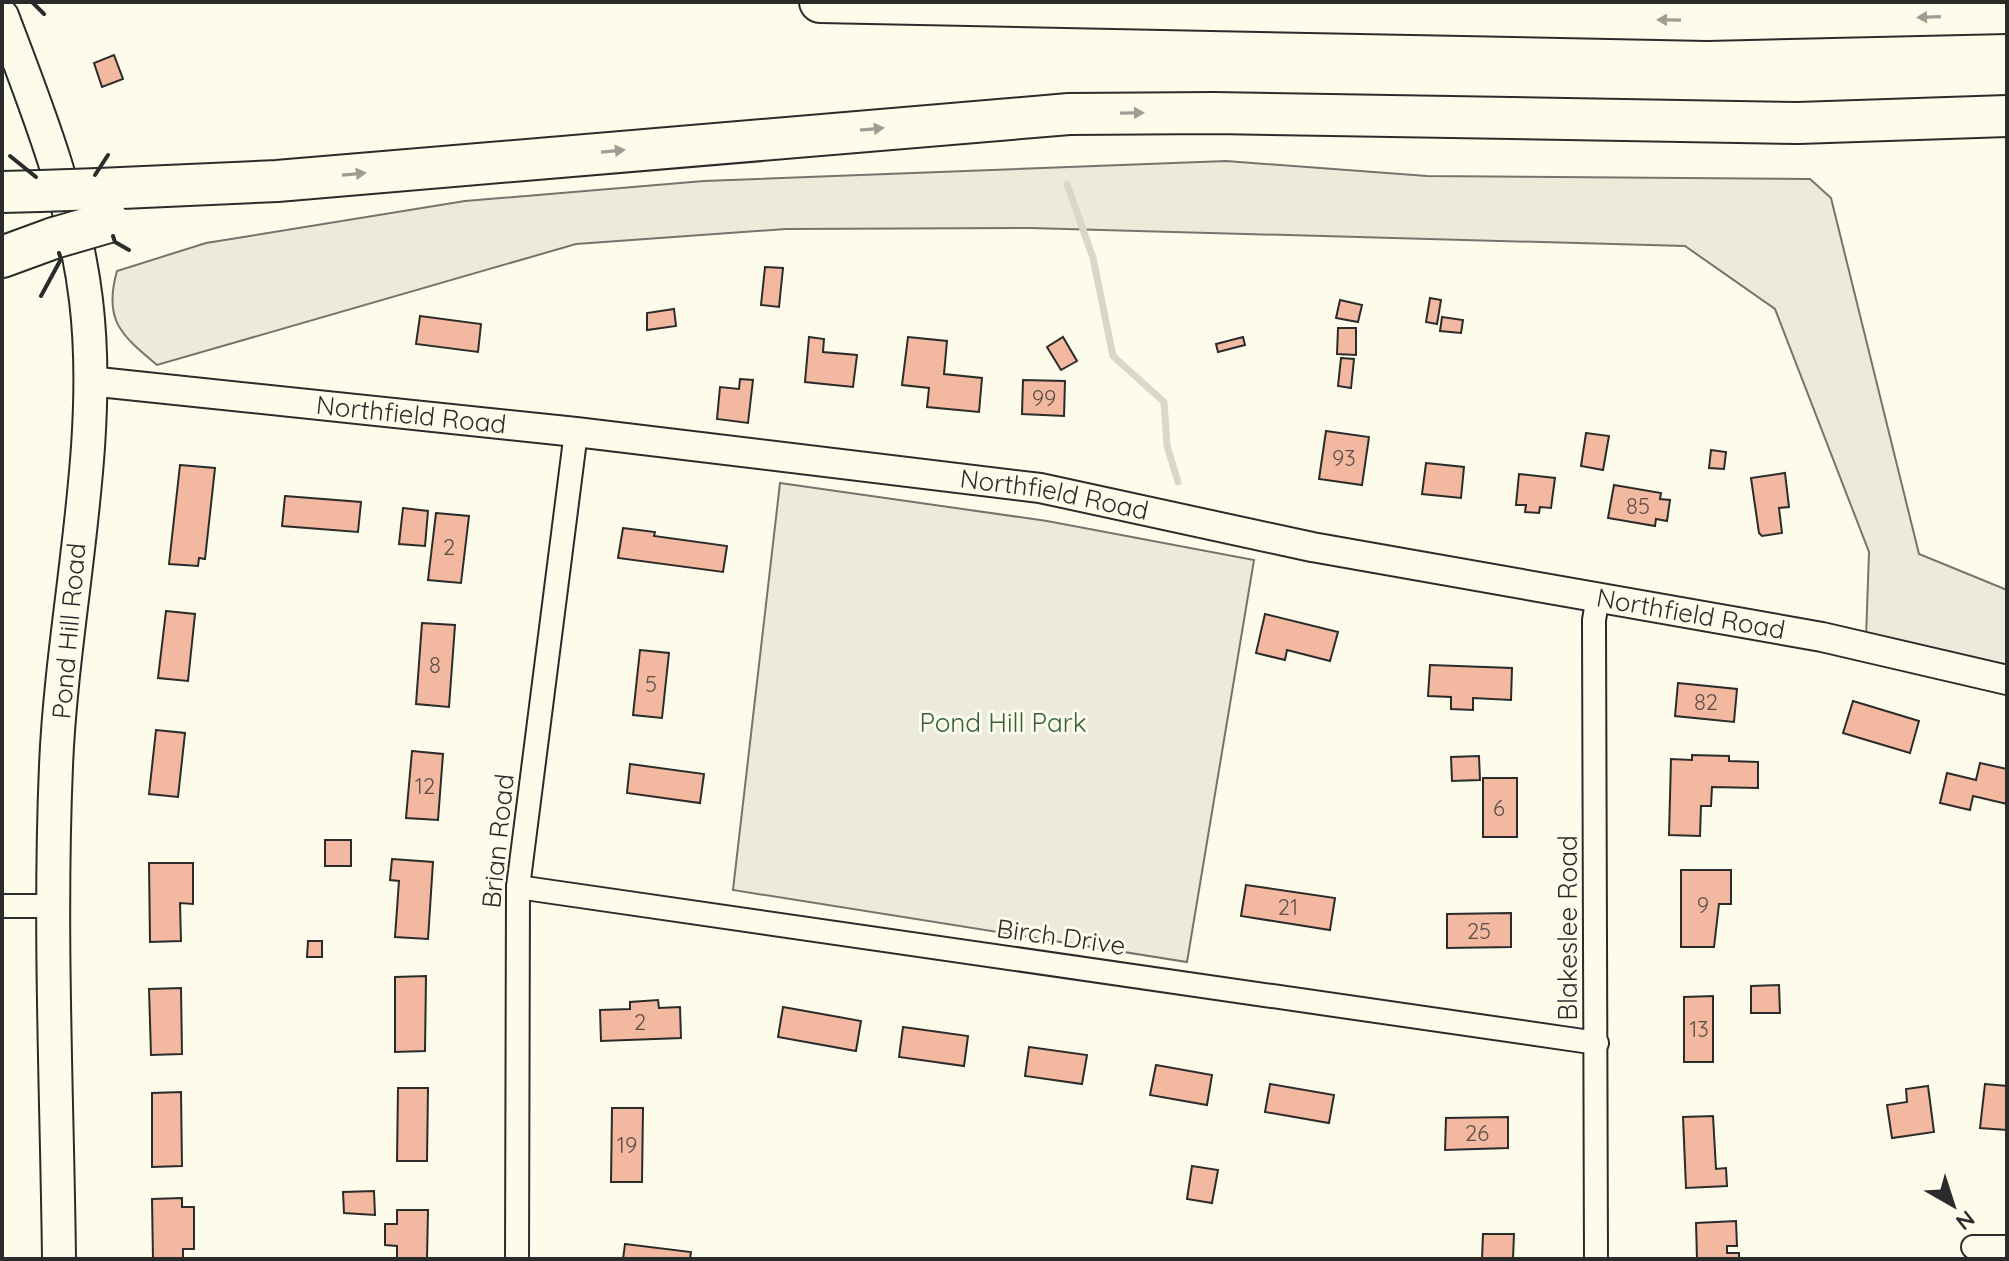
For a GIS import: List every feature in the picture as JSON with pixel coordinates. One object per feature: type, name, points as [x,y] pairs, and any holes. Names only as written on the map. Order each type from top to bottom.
[{"type":"highway","points":[[820,2],[1707,20],[2007,13]]},
{"type":"highway","points":[[21,192],[104,205],[277,181],[1069,114],[1214,113],[1783,123],[2007,116]]},
{"type":"highway","points":[[2,257],[54,238],[104,205]]},
{"type":"main road","name":"Pond Hill Road","points":[[2,16],[50,148],[68,209],[86,303],[89,381],[56,764],[54,906],[59,1259]]},
{"type":"street","name":"Northfield Road","points":[[89,381],[576,432],[1040,488],[1312,547],[1822,637],[2007,680]]},
{"type":"street","name":"Brian Road","points":[[517,1259],[518,887],[576,432]]},
{"type":"street","name":"Blakeslee Road","points":[[1596,1259],[1594,620],[1598,596]]},
{"type":"street","name":"Birch Drive","points":[[518,887],[1597,1043]]},
{"type":"street","points":[[2,906],[54,906]]},
{"type":"street","points":[[1973,1247],[2007,1247]]},
{"type":"green space","points":[[1226,161],[1427,176],[1810,179],[1831,198],[1919,554],[2007,590],[2007,675],[1866,638],[1869,552],[1775,309],[1685,246],[1030,228],[786,229],[576,244],[157,365],[125,335],[118,325],[112,302],[117,271],[206,243],[465,201],[704,181]]},
{"type":"green space","name":"Pond Hill Park","points":[[780,483],[1047,521],[1254,560],[1187,962],[733,890]]},
{"type":"building","points":[[114,55],[123,79],[102,87],[94,63]]},
{"type":"building","points":[[765,267],[783,268],[779,307],[761,305]]},
{"type":"building","points":[[1430,298],[1441,300],[1437,324],[1426,322]]},
{"type":"building","points":[[1340,300],[1362,305],[1358,322],[1336,318]]},
{"type":"building","points":[[674,309],[676,326],[647,330],[647,313]]},
{"type":"building","points":[[420,316],[481,324],[478,352],[416,344]]},
{"type":"building","points":[[1442,317],[1463,320],[1461,333],[1440,331]]},
{"type":"building","points":[[1338,328],[1356,328],[1356,355],[1337,354]]},
{"type":"building","points":[[809,337],[824,339],[823,352],[857,355],[853,387],[805,382]]},
{"type":"building","points":[[908,337],[947,341],[944,374],[982,378],[979,412],[927,407],[929,388],[902,385]]},
{"type":"building","points":[[1063,337],[1077,361],[1061,370],[1047,347]]},
{"type":"building","points":[[1243,337],[1245,345],[1218,352],[1216,344]]},
{"type":"building","points":[[1341,358],[1354,359],[1351,388],[1338,386]]},
{"type":"building","points":[[740,379],[753,380],[748,423],[717,419],[720,387],[739,389]]},
{"type":"building","points":[[1023,380],[1065,381],[1064,416],[1022,414]]},
{"type":"building","points":[[1326,431],[1369,437],[1362,485],[1319,479]]},
{"type":"building","points":[[1586,433],[1609,436],[1603,470],[1581,466]]},
{"type":"building","points":[[1711,450],[1726,452],[1724,469],[1709,468]]},
{"type":"building","points":[[1426,463],[1464,467],[1461,498],[1422,494]]},
{"type":"building","points":[[180,465],[215,468],[205,559],[199,558],[198,566],[169,564]]},
{"type":"building","points":[[1785,473],[1789,507],[1779,508],[1782,533],[1762,536],[1751,478]]},
{"type":"building","points":[[1519,474],[1555,478],[1551,508],[1540,507],[1539,513],[1525,512],[1526,505],[1516,505]]},
{"type":"building","points":[[1614,485],[1661,493],[1660,499],[1670,500],[1667,521],[1656,519],[1655,526],[1608,518]]},
{"type":"building","points":[[285,496],[361,502],[358,532],[282,526]]},
{"type":"building","points":[[403,508],[428,511],[425,546],[399,544]]},
{"type":"building","points":[[436,513],[469,516],[461,583],[428,580]]},
{"type":"building","points":[[623,528],[655,532],[654,536],[727,546],[723,572],[618,558]]},
{"type":"building","points":[[166,611],[195,614],[188,681],[158,678]]},
{"type":"building","points":[[1265,614],[1338,632],[1330,661],[1287,650],[1285,660],[1256,653]]},
{"type":"building","points":[[422,623],[455,625],[449,707],[416,704]]},
{"type":"building","points":[[640,650],[669,653],[662,718],[633,715]]},
{"type":"building","points":[[1430,665],[1512,668],[1511,700],[1473,698],[1473,710],[1451,709],[1451,697],[1428,696]]},
{"type":"building","points":[[1678,683],[1737,689],[1734,722],[1675,716]]},
{"type":"building","points":[[1853,701],[1919,721],[1910,753],[1843,733]]},
{"type":"building","points":[[156,730],[185,733],[178,797],[149,794]]},
{"type":"building","points":[[412,751],[443,754],[438,820],[406,818]]},
{"type":"building","points":[[1692,755],[1729,756],[1729,761],[1758,762],[1758,788],[1712,787],[1711,806],[1701,806],[1700,836],[1669,835],[1671,759],[1692,760]]},
{"type":"building","points":[[1479,756],[1480,780],[1452,781],[1451,757]]},
{"type":"building","points":[[1980,763],[2007,769],[2007,804],[1973,796],[1970,810],[1940,803],[1947,773],[1976,780]]},
{"type":"building","points":[[630,764],[704,774],[700,803],[627,793]]},
{"type":"building","points":[[1483,778],[1517,778],[1517,837],[1483,837]]},
{"type":"building","points":[[325,840],[351,840],[351,866],[325,866]]},
{"type":"building","points":[[392,859],[433,862],[428,939],[395,937],[399,881],[390,880]]},
{"type":"building","points":[[149,863],[193,863],[193,904],[180,903],[181,941],[150,942]]},
{"type":"building","points":[[1681,870],[1731,870],[1731,904],[1719,904],[1714,947],[1681,947]]},
{"type":"building","points":[[1246,885],[1335,898],[1330,930],[1241,916]]},
{"type":"building","points":[[1511,913],[1511,947],[1447,948],[1447,914]]},
{"type":"building","points":[[308,941],[322,941],[322,957],[307,957]]},
{"type":"building","points":[[426,976],[425,1051],[395,1052],[395,977]]},
{"type":"building","points":[[1779,985],[1780,1013],[1751,1013],[1751,986]]},
{"type":"building","points":[[181,988],[182,1054],[151,1055],[149,989]]},
{"type":"building","points":[[1713,996],[1713,1062],[1684,1062],[1684,997]]},
{"type":"building","points":[[658,1000],[659,1008],[680,1007],[681,1038],[601,1041],[600,1010],[630,1009],[630,1002]]},
{"type":"building","points":[[783,1007],[861,1021],[856,1051],[778,1037]]},
{"type":"building","points":[[903,1027],[968,1036],[964,1066],[899,1057]]},
{"type":"building","points":[[1029,1047],[1087,1055],[1082,1084],[1025,1076]]},
{"type":"building","points":[[1156,1065],[1212,1075],[1207,1105],[1150,1095]]},
{"type":"building","points":[[1270,1084],[1334,1095],[1329,1123],[1265,1112]]},
{"type":"building","points":[[1985,1084],[2007,1086],[2007,1130],[1980,1128]]},
{"type":"building","points":[[1928,1086],[1934,1132],[1892,1138],[1887,1105],[1907,1102],[1906,1089]]},
{"type":"building","points":[[398,1088],[428,1088],[427,1161],[397,1161]]},
{"type":"building","points":[[181,1092],[182,1166],[152,1167],[152,1093]]},
{"type":"building","points":[[612,1108],[643,1108],[642,1182],[611,1182]]},
{"type":"building","points":[[1713,1116],[1716,1169],[1726,1168],[1727,1186],[1686,1188],[1683,1117]]},
{"type":"building","points":[[1508,1117],[1508,1148],[1445,1150],[1446,1118]]},
{"type":"building","points":[[1192,1166],[1218,1170],[1212,1203],[1187,1199]]},
{"type":"building","points":[[374,1191],[375,1215],[344,1213],[343,1192]]},
{"type":"building","points":[[182,1198],[182,1207],[194,1207],[194,1249],[183,1249],[183,1259],[153,1259],[152,1199]]},
{"type":"building","points":[[397,1210],[428,1210],[427,1259],[397,1259],[397,1246],[385,1245],[385,1224],[397,1224]]},
{"type":"building","points":[[1736,1221],[1737,1246],[1727,1246],[1727,1253],[1739,1253],[1739,1259],[1697,1259],[1696,1223]]},
{"type":"building","points":[[1483,1234],[1514,1234],[1513,1259],[1482,1259]]},
{"type":"building","points":[[625,1244],[691,1252],[690,1259],[623,1259]]},
{"type":"waterway","points":[[1067,184],[1093,258],[1113,356],[1164,402],[1167,446],[1178,482]]},
{"type":"wall","points":[[32,2],[44,14]]},
{"type":"wall","points":[[95,175],[108,155]]},
{"type":"wall","points":[[10,156],[36,177]]},
{"type":"wall","points":[[113,236],[115,242],[129,250]]},
{"type":"wall","points":[[41,296],[61,259],[59,253]]}]
